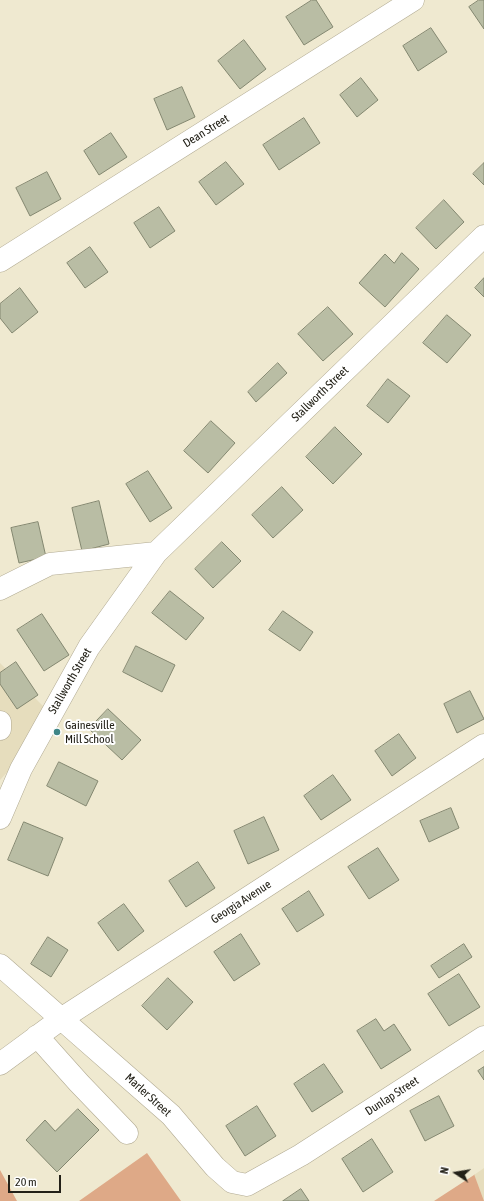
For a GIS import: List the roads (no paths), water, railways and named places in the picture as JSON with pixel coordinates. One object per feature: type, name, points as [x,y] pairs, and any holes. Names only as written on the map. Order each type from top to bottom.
[{"type":"street","name":"Dean Street","points":[[0,261],[413,0]]},
{"type":"street","name":"Stallworth Street","points":[[0,818],[21,769],[89,647],[156,553],[484,236]]},
{"type":"street","points":[[0,589],[50,564],[156,553]]},
{"type":"street","points":[[0,722],[0,729]]},
{"type":"street","name":"Georgia Avenue","points":[[0,1064],[61,1018],[484,745]]},
{"type":"street","name":"Marler Street","points":[[0,965],[171,1115],[215,1167],[232,1182],[247,1185],[301,1155]]},
{"type":"street","points":[[37,1036],[126,1133]]},
{"type":"street","name":"Dunlap Street","points":[[301,1155],[484,1037]]},
{"type":"place","name":"Gainesville Mill School","points":[[57,732]]}]
